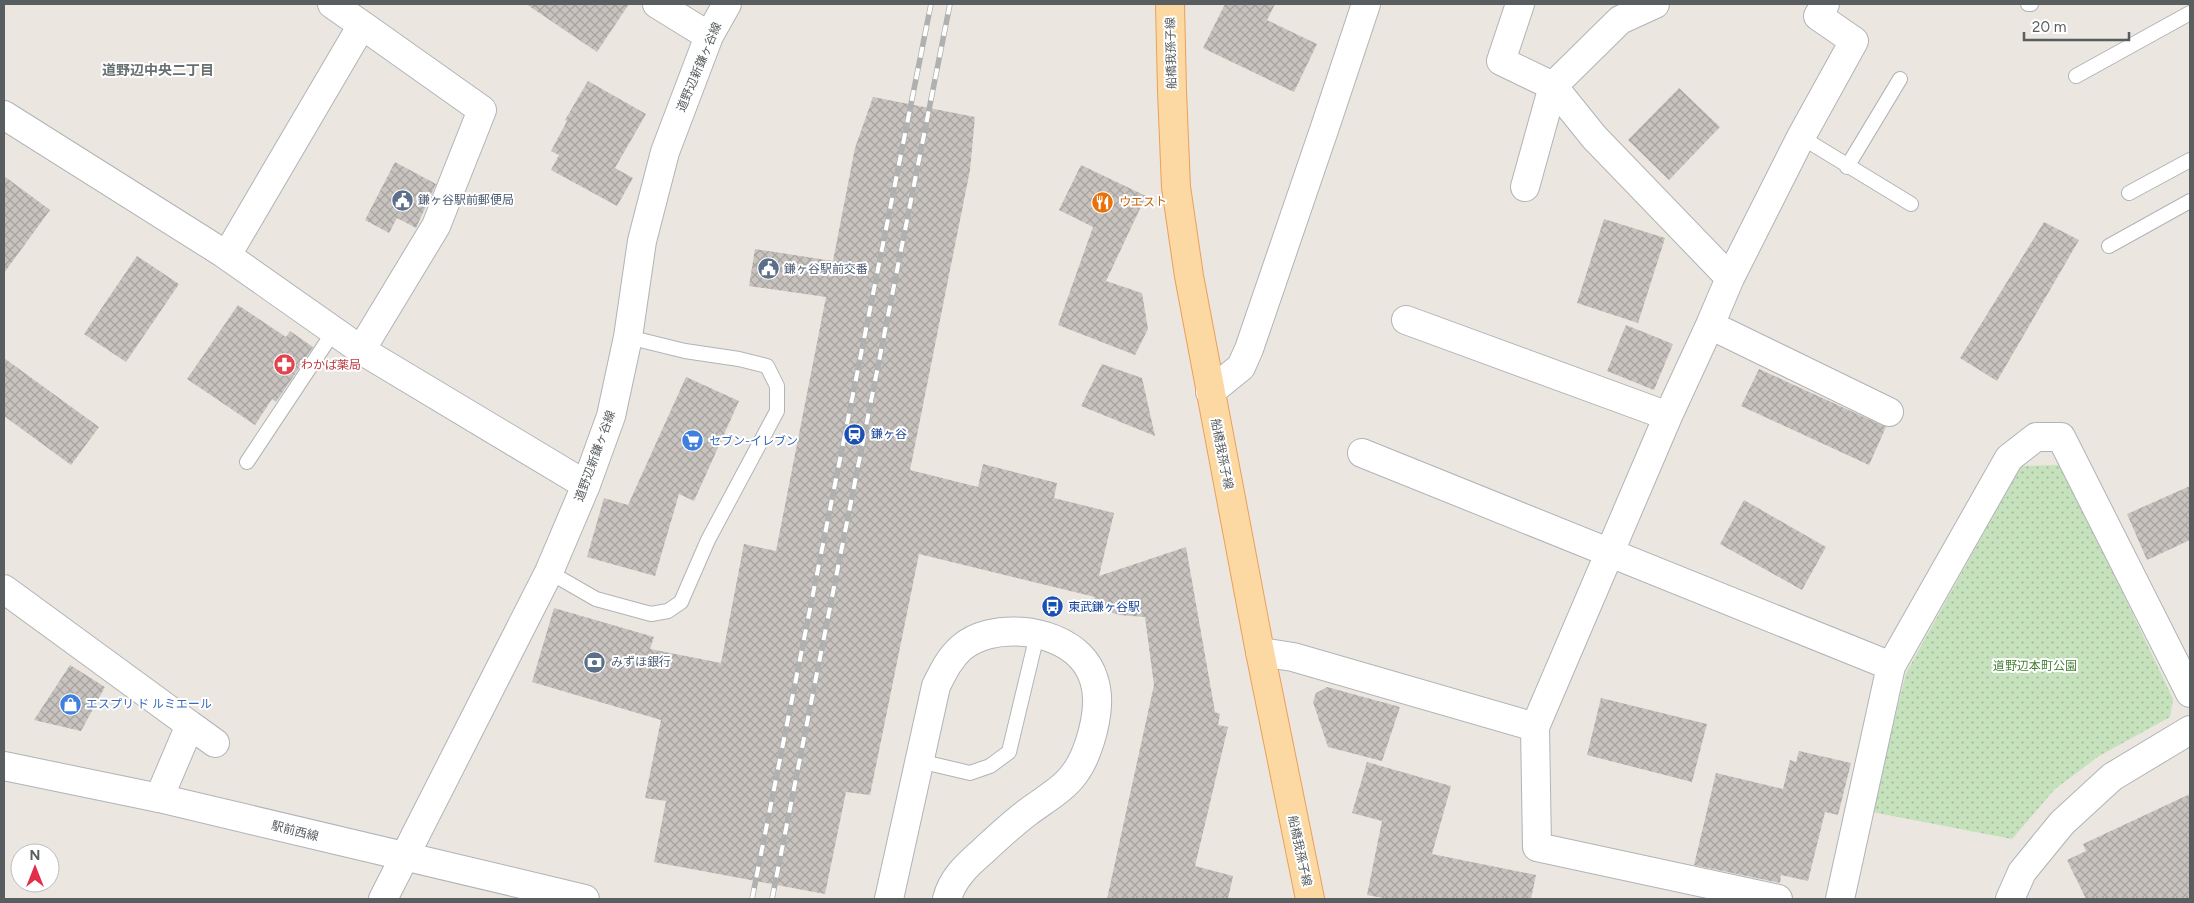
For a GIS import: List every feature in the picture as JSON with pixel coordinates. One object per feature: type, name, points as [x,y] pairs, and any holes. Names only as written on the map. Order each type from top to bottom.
[{"type":"main road","name":"船橋我孫子線","points":[[1170,4],[1176,187],[1189,276],[1260,652],[1310,899]]},
{"type":"street","points":[[332,4],[482,110],[436,226],[361,350]]},
{"type":"street","points":[[657,4],[709,36]]},
{"type":"street","name":"道野辺新鎌ヶ谷線","points":[[383,899],[549,572],[586,485],[611,416],[628,337],[642,241],[664,152],[709,36],[727,4]]},
{"type":"street","points":[[1210,392],[1241,366],[1249,349],[1366,4]]},
{"type":"street","points":[[1520,4],[1501,61],[1553,86],[1594,137],[1730,278]]},
{"type":"street","points":[[1525,187],[1553,86],[1620,20],[1654,4]]},
{"type":"street","points":[[1778,899],[1537,847],[1535,727],[1668,416],[1730,278],[1802,137],[1854,42],[1818,16],[1825,4]]},
{"type":"street","points":[[227,255],[362,24]]},
{"type":"street","points":[[4,115],[227,255],[361,350],[586,485]]},
{"type":"street","points":[[1406,320],[1668,416]]},
{"type":"street","points":[[1710,325],[1889,412]]},
{"type":"street","points":[[1840,899],[1891,666],[2009,458],[2036,437],[2061,437],[2190,693]]},
{"type":"street","points":[[1362,453],[1891,666]]},
{"type":"street","points":[[4,588],[215,743]]},
{"type":"street","points":[[889,899],[936,686],[947,664],[961,648],[981,637],[1003,632],[1037,635],[1060,641],[1080,656],[1094,678],[1097,706],[1088,750],[1075,774],[965,867],[950,887],[947,899]]},
{"type":"street","points":[[1260,652],[1293,656],[1535,727]]},
{"type":"street","points":[[160,798],[190,725]]},
{"type":"street","points":[[2010,899],[2022,872],[2062,823],[2112,777],[2190,730]]},
{"type":"street","name":"駅前西線","points":[[4,766],[160,798],[585,899]]},
{"type":"lane","points":[[2076,76],[2190,13]]},
{"type":"lane","points":[[1847,167],[1900,80]]},
{"type":"lane","points":[[1802,137],[1847,167],[1911,204]]},
{"type":"lane","points":[[2129,194],[2190,160]]},
{"type":"lane","points":[[2109,246],[2190,200]]},
{"type":"lane","points":[[247,462],[334,331]]},
{"type":"lane","points":[[549,572],[596,599],[651,614],[668,612],[681,602],[708,540],[777,411],[778,386],[767,366],[739,359],[684,351],[628,337]]},
{"type":"lane","points":[[920,761],[970,773],[990,766],[1009,752],[1037,635]]},
{"type":"green space","name":"道野辺本町公園","points":[[2062,465],[2173,699],[2170,717],[2099,756],[2055,789],[2012,839],[1872,812],[1906,673],[2021,466]]},
{"type":"building","points":[[526,4],[629,4],[597,52]]},
{"type":"building","points":[[1225,4],[1275,4],[1267,20],[1317,44],[1294,92],[1203,48]]},
{"type":"building","points":[[588,81],[646,114],[615,168],[633,178],[617,206],[551,170],[559,155],[551,151],[567,121],[565,120]]},
{"type":"building","points":[[1679,88],[1720,127],[1669,180],[1628,140]]},
{"type":"building","name":"鎌ヶ谷","points":[[873,97],[975,117],[970,170],[910,470],[978,487],[983,464],[1057,483],[1054,498],[1114,513],[1099,576],[1186,547],[1215,712],[1220,714],[1218,725],[1228,727],[1195,866],[1233,876],[1228,899],[1107,899],[1154,685],[1145,617],[1119,615],[1092,605],[1095,597],[919,554],[870,795],[846,792],[825,894],[654,862],[666,801],[645,798],[661,720],[532,682],[554,608],[654,637],[650,649],[721,663],[744,544],[776,551],[826,297],[749,286],[755,249],[833,261],[855,148]]},
{"type":"building","points":[[395,162],[436,184],[416,228],[397,218],[389,233],[365,220]]},
{"type":"building","points":[[1081,165],[1146,196],[1106,281],[1142,293],[1148,329],[1135,355],[1058,325],[1093,227],[1059,210]]},
{"type":"building","points":[[4,176],[50,210],[4,273]]},
{"type":"building","points":[[1604,219],[1665,238],[1638,323],[1577,303]]},
{"type":"building","points":[[2044,222],[2079,240],[1997,381],[1960,358]]},
{"type":"building","points":[[137,256],[179,284],[126,362],[84,334]]},
{"type":"building","points":[[238,305],[286,337],[290,331],[313,347],[276,402],[272,399],[255,425],[187,379]]},
{"type":"building","points":[[1626,325],[1673,344],[1654,390],[1607,371]]},
{"type":"building","points":[[4,358],[99,427],[71,465],[4,416]]},
{"type":"building","points":[[1102,364],[1142,378],[1155,436],[1081,406]]},
{"type":"building","points":[[1759,369],[1886,427],[1869,465],[1741,406]]},
{"type":"building","points":[[686,377],[739,401],[694,501],[679,494],[655,576],[587,557],[604,498],[628,505]]},
{"type":"building","points":[[2190,486],[2190,540],[2147,560],[2127,514]]},
{"type":"building","points":[[1744,500],[1826,547],[1802,590],[1720,544]]},
{"type":"building","name":"エスプリ ド ルミエール","points":[[70,665],[105,687],[81,731],[34,720]]},
{"type":"building","points":[[1327,687],[1400,707],[1382,761],[1328,747],[1313,702],[1316,693]]},
{"type":"building","points":[[1601,698],[1707,724],[1692,782],[1587,755]]},
{"type":"building","points":[[1799,751],[1851,763],[1838,815],[1825,812],[1808,881],[1781,875],[1780,883],[1694,865],[1716,773],[1783,789],[1790,760],[1796,762]]},
{"type":"building","points":[[1367,762],[1451,786],[1432,854],[1536,875],[1531,899],[1388,899],[1367,895],[1382,821],[1352,813]]},
{"type":"building","points":[[2190,794],[2190,899],[2086,899],[2067,860],[2086,851],[2083,844]]},
{"type":"railway","points":[[752,899],[931,4]]},
{"type":"railway","points":[[772,899],[950,4]]},
{"type":"place","name":"鎌ヶ谷駅前郵便局","points":[[402,200]]},
{"type":"place","name":"ウエスト","points":[[1103,202]]},
{"type":"place","name":"鎌ヶ谷駅前交番","points":[[768,269]]},
{"type":"place","name":"わかば薬局","points":[[285,365]]},
{"type":"place","name":"鎌ヶ谷","points":[[855,434]]},
{"type":"place","name":"セブン-イレブン","points":[[693,441]]},
{"type":"place","name":"東武鎌ヶ谷駅","points":[[1052,607]]},
{"type":"place","name":"みずほ銀行","points":[[595,662]]},
{"type":"place","name":"エスプリ ド ルミエール","points":[[70,704]]},
{"type":"district","name":"道野辺中央二丁目","points":[[158,70]]}]
